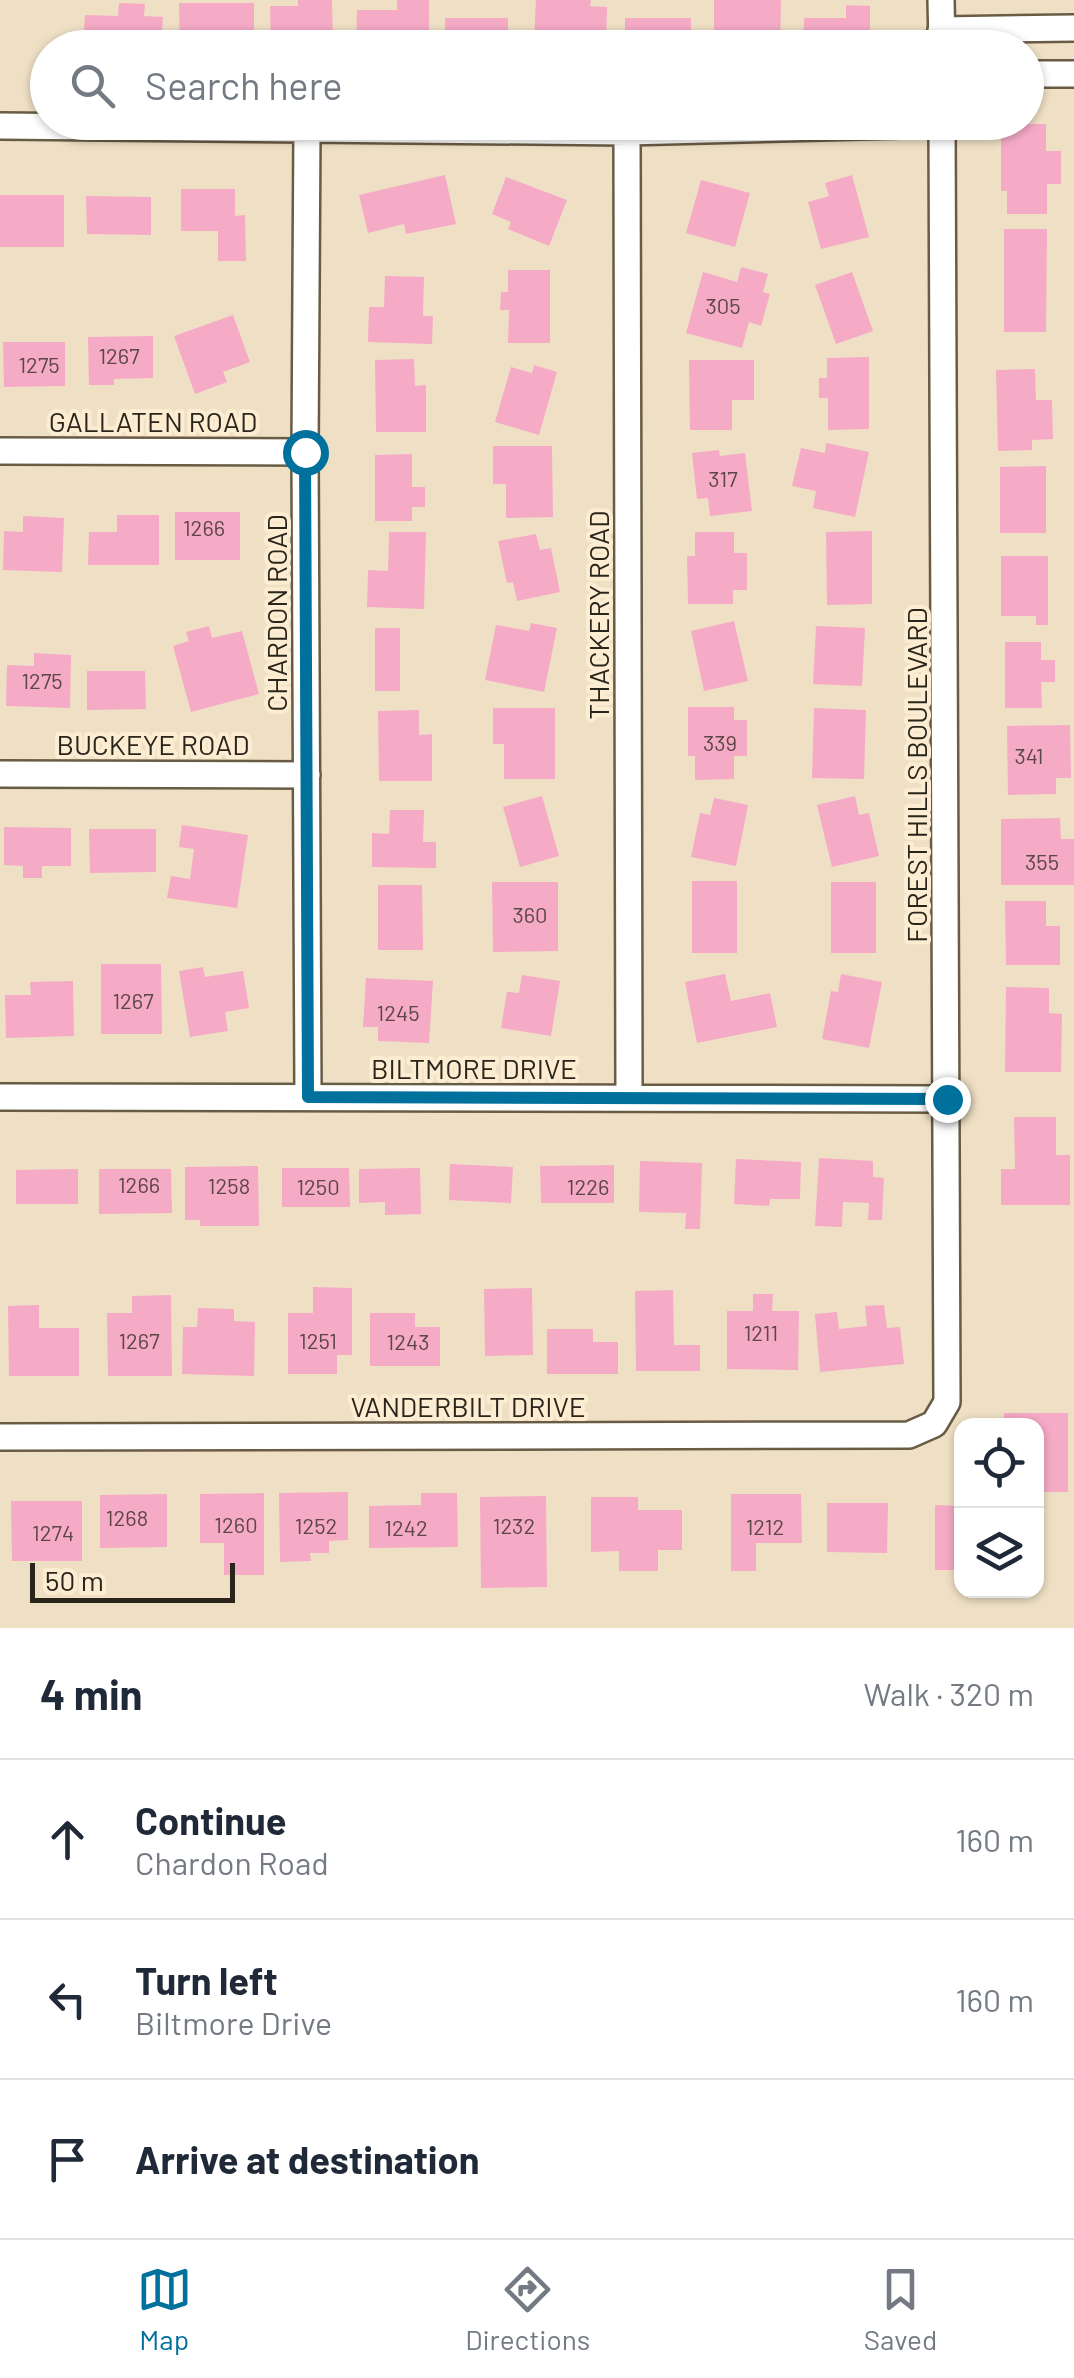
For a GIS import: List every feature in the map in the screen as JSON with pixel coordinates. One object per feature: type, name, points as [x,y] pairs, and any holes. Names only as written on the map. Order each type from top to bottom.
[{"type":"street","points":[[941,0],[942,30]]},
{"type":"street","points":[[1044,30],[1074,28]]},
{"type":"street","points":[[1044,74],[1074,74]]},
{"type":"street","points":[[0,126],[30,126]]},
{"type":"street","name":"CHARDON ROAD","points":[[307,140],[308,1097]]},
{"type":"street","name":"THACKERY ROAD","points":[[627,140],[629,1098]]},
{"type":"street","name":"FOREST HILLS BOULEVARD","points":[[934,1424],[947,1402],[942,140]]},
{"type":"street","name":"GALLATEN ROAD","points":[[0,451],[305,452]]},
{"type":"street","name":"BUCKEYE ROAD","points":[[0,774],[307,775]]},
{"type":"street","name":"BILTMORE DRIVE","points":[[0,1096],[947,1099]]},
{"type":"street","name":"VANDERBILT DRIVE","points":[[0,1437],[908,1435],[934,1424]]},
{"type":"building","points":[[298,0],[332,0],[333,30],[271,30],[270,6],[298,6]]},
{"type":"building","points":[[397,0],[429,0],[429,30],[356,30],[357,10],[397,10]]},
{"type":"building","points":[[536,0],[591,0],[590,6],[607,7],[606,30],[534,30]]},
{"type":"building","points":[[714,0],[781,0],[780,30],[714,30]]},
{"type":"building","points":[[119,3],[145,4],[144,16],[163,17],[162,30],[84,30],[85,15],[118,16]]},
{"type":"building","points":[[179,3],[254,3],[254,30],[180,30]]},
{"type":"building","points":[[846,5],[870,6],[870,30],[804,30],[804,18],[846,18]]},
{"type":"building","points":[[445,18],[508,18],[508,30],[445,30]]},
{"type":"building","points":[[625,18],[691,18],[691,30],[625,30]]},
{"type":"building","points":[[1046,124],[1046,151],[1061,151],[1061,184],[1047,184],[1047,214],[1007,214],[1007,191],[1001,191],[1001,140],[1044,140]]},
{"type":"building","points":[[445,175],[456,224],[406,234],[404,224],[368,233],[359,195]]},
{"type":"building","points":[[852,175],[869,237],[821,249],[808,202],[829,196],[825,183]]},
{"type":"building","points":[[506,177],[567,200],[549,246],[508,229],[511,222],[492,214]]},
{"type":"building","points":[[701,180],[750,193],[735,247],[686,233]]},
{"type":"building","points":[[181,189],[235,189],[235,216],[245,215],[246,261],[218,261],[218,231],[181,231]]},
{"type":"building","points":[[0,195],[64,195],[64,247],[0,247]]},
{"type":"building","points":[[86,196],[151,197],[151,235],[87,234]]},
{"type":"building","points":[[1004,229],[1047,229],[1046,332],[1004,332]]},
{"type":"building","points":[[741,267],[768,274],[763,292],[770,294],[761,326],[749,322],[742,348],[686,333],[703,272],[737,282]]},
{"type":"building","points":[[508,270],[550,270],[550,343],[508,343],[509,310],[500,310],[501,292],[508,292]]},
{"type":"building","points":[[852,272],[873,331],[836,344],[815,285]]},
{"type":"building","points":[[385,276],[424,277],[423,316],[433,316],[432,344],[368,342],[369,307],[384,307]]},
{"type":"building","points":[[233,315],[250,362],[223,372],[227,382],[195,394],[174,336]]},
{"type":"building","points":[[153,336],[153,378],[114,379],[114,385],[89,385],[88,337]]},
{"type":"building","points":[[3,342],[65,342],[65,386],[4,387]]},
{"type":"building","points":[[869,357],[869,429],[828,430],[828,398],[819,398],[819,378],[827,378],[827,358]]},
{"type":"building","points":[[414,359],[415,386],[426,385],[426,432],[376,432],[375,360]]},
{"type":"building","points":[[689,360],[754,360],[754,400],[732,400],[732,430],[690,430]]},
{"type":"building","points":[[534,365],[557,372],[539,435],[495,422],[511,367],[532,373]]},
{"type":"building","points":[[1035,369],[1036,400],[1052,400],[1053,439],[1032,440],[1032,450],[998,451],[996,370]]},
{"type":"building","points":[[826,443],[869,452],[855,517],[813,508],[816,491],[792,486],[801,448],[825,453]]},
{"type":"building","points":[[493,446],[552,446],[553,517],[506,518],[506,484],[493,484]]},
{"type":"building","points":[[719,450],[720,456],[745,453],[752,511],[710,516],[708,498],[697,499],[692,453]]},
{"type":"building","points":[[412,454],[412,487],[425,487],[425,507],[412,507],[412,521],[375,521],[375,455]]},
{"type":"building","points":[[1046,466],[1046,533],[1000,533],[1000,467]]},
{"type":"building","points":[[175,512],[240,512],[240,560],[175,560]]},
{"type":"building","points":[[117,515],[159,515],[159,565],[88,565],[89,532],[117,532]]},
{"type":"building","points":[[23,516],[64,518],[62,572],[3,570],[4,531],[23,532]]},
{"type":"building","points":[[872,531],[872,604],[827,605],[826,532]]},
{"type":"building","points":[[389,532],[426,532],[424,609],[367,607],[368,570],[388,571]]},
{"type":"building","points":[[695,532],[734,532],[734,553],[747,553],[747,590],[733,590],[733,604],[688,604],[687,556],[695,556]]},
{"type":"building","points":[[536,534],[540,550],[551,548],[560,592],[517,601],[513,582],[507,583],[498,541]]},
{"type":"building","points":[[1001,556],[1048,556],[1048,625],[1036,625],[1036,616],[1001,616]]},
{"type":"building","points":[[734,621],[748,681],[704,691],[691,631]]},
{"type":"building","points":[[531,623],[557,628],[544,692],[485,680],[496,625],[529,631]]},
{"type":"building","points":[[209,626],[212,638],[242,631],[259,694],[191,712],[173,646],[189,641],[186,632]]},
{"type":"building","points":[[816,626],[865,628],[862,686],[813,684]]},
{"type":"building","points":[[375,628],[400,628],[400,691],[375,691]]},
{"type":"building","points":[[1005,642],[1041,642],[1041,660],[1055,660],[1055,682],[1041,682],[1042,708],[1005,708]]},
{"type":"building","points":[[34,653],[71,655],[70,708],[6,706],[7,665],[34,666]]},
{"type":"building","points":[[87,671],[145,671],[146,709],[87,710]]},
{"type":"building","points":[[688,707],[734,707],[734,720],[747,720],[747,756],[734,756],[734,779],[695,780],[695,756],[688,756]]},
{"type":"building","points":[[493,708],[555,708],[555,779],[504,779],[504,744],[493,744]]},
{"type":"building","points":[[814,708],[866,710],[864,779],[812,778]]},
{"type":"building","points":[[419,710],[419,735],[432,734],[432,781],[379,781],[378,711]]},
{"type":"building","points":[[1070,725],[1071,778],[1056,778],[1056,794],[1008,795],[1007,726]]},
{"type":"building","points":[[542,796],[559,856],[520,867],[503,807]]},
{"type":"building","points":[[855,796],[859,815],[869,813],[879,856],[832,867],[817,805]]},
{"type":"building","points":[[714,798],[748,805],[736,866],[691,857],[700,813],[710,815]]},
{"type":"building","points":[[390,810],[424,810],[423,842],[436,842],[436,868],[372,867],[372,833],[389,834]]},
{"type":"building","points":[[1060,818],[1061,839],[1074,839],[1074,885],[1001,885],[1001,819]]},
{"type":"building","points":[[182,825],[248,835],[237,908],[167,898],[171,876],[190,879],[194,849],[179,847]]},
{"type":"building","points":[[4,827],[71,828],[71,866],[42,866],[42,878],[23,878],[23,866],[4,865]]},
{"type":"building","points":[[89,829],[156,829],[156,872],[90,873]]},
{"type":"building","points":[[692,881],[737,881],[737,953],[692,953]]},
{"type":"building","points":[[492,882],[558,882],[558,951],[493,952]]},
{"type":"building","points":[[831,882],[876,882],[876,953],[831,953]]},
{"type":"building","points":[[378,885],[422,885],[423,950],[378,950]]},
{"type":"building","points":[[1005,901],[1046,901],[1046,926],[1060,926],[1060,965],[1006,965]]},
{"type":"building","points":[[101,964],[161,964],[162,1034],[101,1034]]},
{"type":"building","points":[[203,967],[205,977],[243,971],[249,1008],[225,1012],[228,1031],[190,1037],[179,971]]},
{"type":"building","points":[[725,974],[731,1001],[770,993],[777,1027],[697,1043],[685,982]]},
{"type":"building","points":[[841,974],[882,982],[869,1048],[822,1039],[831,991],[838,992]]},
{"type":"building","points":[[522,975],[560,981],[551,1036],[501,1028],[507,992],[519,993]]},
{"type":"building","points":[[366,978],[433,981],[429,1043],[378,1041],[378,1027],[363,1027]]},
{"type":"building","points":[[73,981],[74,1036],[6,1038],[5,995],[31,995],[30,982]]},
{"type":"building","points":[[1006,987],[1049,988],[1049,1013],[1062,1014],[1061,1072],[1005,1072]]},
{"type":"building","points":[[1014,1117],[1056,1117],[1056,1155],[1070,1155],[1070,1205],[1001,1205],[1001,1169],[1015,1169]]},
{"type":"building","points":[[819,1158],[873,1161],[873,1177],[884,1178],[882,1220],[868,1220],[869,1203],[843,1202],[842,1227],[815,1226]]},
{"type":"building","points":[[736,1159],[801,1162],[800,1199],[770,1199],[769,1206],[734,1204]]},
{"type":"building","points":[[640,1161],[702,1163],[700,1229],[685,1229],[686,1213],[639,1212]]},
{"type":"building","points":[[450,1164],[513,1167],[511,1203],[449,1200]]},
{"type":"building","points":[[614,1165],[614,1203],[541,1203],[540,1166]]},
{"type":"building","points":[[258,1166],[259,1226],[200,1226],[200,1220],[185,1220],[185,1167]]},
{"type":"building","points":[[282,1168],[349,1168],[350,1207],[282,1207]]},
{"type":"building","points":[[420,1168],[421,1214],[385,1215],[385,1202],[359,1203],[359,1169]]},
{"type":"building","points":[[78,1169],[78,1204],[16,1204],[16,1170]]},
{"type":"building","points":[[99,1169],[171,1169],[172,1213],[99,1214]]},
{"type":"building","points":[[313,1287],[352,1288],[352,1355],[337,1355],[337,1374],[288,1374],[288,1313],[313,1313]]},
{"type":"building","points":[[532,1288],[533,1355],[485,1356],[484,1289]]},
{"type":"building","points":[[673,1290],[674,1345],[700,1345],[700,1371],[636,1371],[635,1291]]},
{"type":"building","points":[[753,1294],[773,1294],[772,1311],[799,1311],[798,1370],[727,1369],[727,1311],[753,1311]]},
{"type":"building","points":[[171,1295],[172,1376],[108,1376],[107,1313],[132,1313],[132,1296]]},
{"type":"building","points":[[39,1305],[39,1328],[79,1328],[79,1376],[9,1376],[8,1306]]},
{"type":"building","points":[[884,1305],[887,1328],[900,1327],[904,1364],[820,1372],[815,1314],[837,1312],[839,1329],[867,1326],[865,1306]]},
{"type":"building","points":[[198,1308],[234,1309],[234,1321],[255,1322],[254,1376],[182,1374],[183,1327],[197,1327]]},
{"type":"building","points":[[370,1313],[415,1313],[415,1327],[440,1327],[440,1366],[370,1366]]},
{"type":"building","points":[[547,1329],[593,1329],[593,1342],[618,1342],[618,1374],[547,1374]]},
{"type":"building","points":[[1004,1413],[1068,1413],[1068,1492],[1044,1492],[1044,1418],[1004,1418]]},
{"type":"building","points":[[348,1492],[348,1540],[329,1541],[329,1553],[310,1553],[311,1561],[280,1562],[279,1493]]},
{"type":"building","points":[[264,1493],[264,1575],[224,1575],[224,1543],[200,1543],[200,1494]]},
{"type":"building","points":[[421,1493],[457,1493],[458,1547],[369,1548],[369,1506],[421,1505]]},
{"type":"building","points":[[167,1494],[167,1547],[100,1548],[100,1495]]},
{"type":"building","points":[[731,1494],[801,1494],[802,1543],[756,1543],[756,1571],[731,1571]]},
{"type":"building","points":[[546,1496],[547,1587],[481,1588],[480,1497]]},
{"type":"building","points":[[591,1497],[638,1497],[638,1510],[682,1510],[682,1550],[658,1550],[658,1571],[619,1571],[619,1551],[591,1552]]},
{"type":"building","points":[[11,1501],[82,1501],[82,1561],[12,1561]]},
{"type":"building","points":[[827,1503],[888,1503],[887,1553],[827,1552]]},
{"type":"building","points":[[935,1505],[954,1506],[954,1570],[935,1570]]},
{"type":"route","points":[[305,452],[308,1097],[947,1099]]}]
